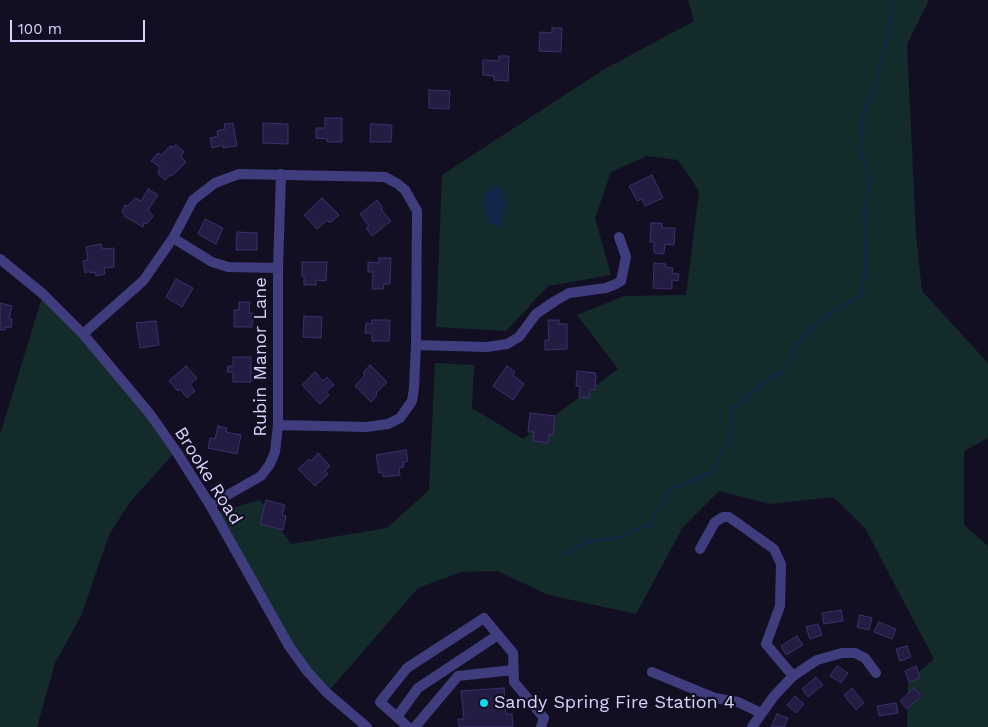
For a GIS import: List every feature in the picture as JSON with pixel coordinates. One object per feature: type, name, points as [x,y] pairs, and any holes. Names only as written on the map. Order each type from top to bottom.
[{"type":"street","points":[[83,334],[143,281],[173,238],[193,200],[215,183],[239,174],[385,177],[405,190],[417,211],[416,344],[412,401],[400,418],[388,424],[366,427],[278,425]]},
{"type":"street","name":"Rubin Manor Lane","points":[[210,505],[261,476],[270,464],[275,452],[278,425],[278,268],[281,174]]},
{"type":"street","points":[[416,344],[487,347],[507,344],[519,337],[536,314],[569,293],[606,288],[621,281],[626,257],[618,237]]},
{"type":"street","points":[[173,238],[212,262],[228,267],[278,268]]},
{"type":"street","name":"Brooke Road","points":[[0,259],[43,294],[83,334],[150,414],[210,505],[289,646],[314,679],[367,727]]},
{"type":"street","points":[[700,549],[716,522],[722,517],[730,517],[774,550],[781,564],[780,606],[766,644],[793,676]]},
{"type":"street","points":[[408,727],[380,702],[408,668],[484,618],[513,653],[514,682],[544,718],[542,727]]},
{"type":"street","points":[[397,717],[418,688],[498,635]]},
{"type":"street","points":[[752,727],[774,696],[793,676],[817,660],[842,653],[855,653],[865,658],[876,673]]},
{"type":"street","points":[[415,727],[458,676],[513,670]]},
{"type":"street","points":[[652,672],[715,698],[738,702],[761,713]]},
{"type":"green space","points":[[688,0],[929,0],[907,44],[916,235],[922,291],[988,363],[988,438],[964,451],[964,525],[988,546],[988,727],[907,727],[908,681],[934,659],[865,528],[833,497],[769,504],[719,491],[683,527],[636,614],[549,595],[497,571],[461,572],[418,588],[327,693],[307,671],[214,513],[260,500],[291,544],[387,528],[429,490],[435,363],[474,365],[472,408],[523,439],[618,369],[577,315],[624,296],[686,295],[699,191],[678,160],[647,156],[611,172],[595,218],[611,275],[548,286],[506,331],[436,327],[442,175],[603,70],[694,21]]},
{"type":"green space","points":[[43,294],[176,451],[130,502],[109,535],[81,616],[55,663],[37,727],[0,727],[0,435]]},
{"type":"water","points":[[498,186],[505,193],[506,208],[501,227],[489,224],[484,208],[484,195],[492,187]]},
{"type":"building","points":[[552,28],[562,28],[561,52],[539,51],[540,32],[552,33]]},
{"type":"building","points":[[499,56],[509,56],[508,81],[494,80],[494,76],[483,75],[483,60],[499,61]]},
{"type":"building","points":[[429,90],[450,91],[449,109],[429,108]]},
{"type":"building","points":[[325,118],[342,118],[342,142],[327,142],[327,139],[316,138],[316,128],[325,128]]},
{"type":"building","points":[[233,123],[237,146],[223,148],[223,145],[212,148],[210,138],[218,136],[217,131],[225,129],[224,124]]},
{"type":"building","points":[[263,123],[288,124],[288,144],[263,143]]},
{"type":"building","points":[[371,124],[392,125],[391,142],[370,142]]},
{"type":"building","points":[[176,145],[184,152],[181,157],[186,162],[172,176],[170,175],[165,180],[158,174],[160,167],[151,161],[158,153],[162,155],[170,146]]},
{"type":"building","points":[[652,175],[663,198],[645,206],[642,199],[637,201],[629,186]]},
{"type":"building","points":[[148,189],[158,195],[148,210],[153,216],[147,224],[144,223],[143,227],[124,216],[125,214],[122,212],[125,205],[128,206],[135,198],[141,201]]},
{"type":"building","points":[[322,198],[339,215],[330,223],[327,220],[317,229],[304,215]]},
{"type":"building","points":[[377,200],[383,208],[381,209],[391,221],[372,236],[366,228],[369,226],[360,214]]},
{"type":"building","points":[[205,219],[223,228],[216,244],[198,234]]},
{"type":"building","points":[[651,223],[662,223],[662,228],[675,228],[674,245],[665,244],[664,254],[654,253],[654,242],[650,242]]},
{"type":"building","points":[[237,232],[257,233],[257,250],[236,250]]},
{"type":"building","points":[[101,244],[102,249],[114,248],[114,267],[104,268],[105,274],[96,276],[95,272],[90,273],[89,271],[85,273],[83,261],[88,260],[86,247]]},
{"type":"building","points":[[379,258],[391,258],[390,284],[384,284],[383,289],[372,289],[373,272],[368,272],[368,262],[379,263]]},
{"type":"building","points":[[302,262],[327,262],[326,281],[316,280],[316,285],[304,285]]},
{"type":"building","points":[[654,263],[666,264],[665,267],[673,268],[672,273],[679,274],[678,281],[672,280],[672,289],[653,288]]},
{"type":"building","points":[[176,279],[193,288],[182,307],[166,297]]},
{"type":"building","points":[[239,302],[250,302],[249,313],[253,313],[252,327],[234,327],[234,310],[239,310]]},
{"type":"building","points":[[0,303],[12,306],[9,319],[12,319],[11,328],[5,327],[5,330],[0,330]]},
{"type":"building","points":[[304,316],[322,317],[321,338],[303,337]]},
{"type":"building","points":[[372,320],[390,320],[389,341],[372,341],[372,333],[365,333],[366,323],[372,324]]},
{"type":"building","points":[[548,320],[559,320],[559,324],[567,324],[567,349],[545,350],[545,340],[549,340]]},
{"type":"building","points":[[156,321],[159,345],[140,348],[136,323]]},
{"type":"building","points":[[233,357],[251,357],[251,382],[233,382],[233,372],[227,372],[228,366],[233,366]]},
{"type":"building","points":[[370,365],[387,382],[376,393],[377,395],[371,402],[355,386],[365,375],[363,373]]},
{"type":"building","points":[[186,366],[197,378],[190,385],[195,391],[187,398],[180,389],[178,391],[169,381]]},
{"type":"building","points":[[507,366],[515,372],[513,375],[524,384],[513,400],[493,386]]},
{"type":"building","points":[[577,371],[596,373],[595,390],[590,389],[589,398],[579,397],[580,386],[576,386]]},
{"type":"building","points":[[315,372],[323,381],[327,377],[334,385],[326,392],[329,395],[320,404],[302,385]]},
{"type":"building","points":[[530,413],[555,416],[553,435],[549,434],[548,443],[533,441],[534,432],[528,432]]},
{"type":"building","points":[[218,426],[227,428],[226,432],[241,435],[237,454],[208,448],[210,438],[215,439]]},
{"type":"building","points":[[406,450],[408,461],[403,462],[404,467],[399,468],[400,475],[383,477],[382,472],[379,473],[376,455]]},
{"type":"building","points":[[318,453],[330,466],[325,471],[328,474],[315,486],[298,469],[309,459],[311,461]]},
{"type":"building","points":[[266,500],[285,505],[282,515],[286,516],[283,530],[260,524]]},
{"type":"building","points":[[841,610],[843,621],[824,624],[822,613]]},
{"type":"building","points":[[860,615],[872,618],[869,630],[857,627]]},
{"type":"building","points":[[879,622],[896,629],[892,639],[874,632]]},
{"type":"building","points":[[818,624],[822,635],[810,639],[806,627]]},
{"type":"building","points":[[797,636],[803,645],[786,655],[781,646]]},
{"type":"building","points":[[907,646],[911,657],[900,661],[896,649]]},
{"type":"building","points":[[837,666],[848,673],[841,683],[830,676]]},
{"type":"building","points":[[916,666],[920,678],[909,682],[905,671]]},
{"type":"building","points":[[816,677],[823,685],[808,697],[802,689]]},
{"type":"building","name":"Sandy Spring Fire Station 4","points":[[504,688],[506,714],[512,714],[513,727],[459,727],[458,719],[464,719],[461,691]]},
{"type":"building","points":[[852,688],[864,703],[856,710],[844,695]]},
{"type":"building","points":[[914,688],[921,696],[907,709],[900,701]]},
{"type":"building","points":[[795,696],[804,704],[796,713],[787,705]]},
{"type":"building","points":[[896,703],[898,713],[879,716],[877,706]]},
{"type":"building","points":[[777,714],[788,718],[784,727],[771,727]]},
{"type":"waterway","points":[[565,554],[585,542],[622,537],[649,525],[671,489],[712,472],[732,434],[731,410],[764,383],[785,369],[794,348],[808,332],[832,312],[861,295],[866,265],[864,208],[871,179],[860,150],[864,113],[874,90],[886,43],[893,0]]},
{"type":"place","name":"Sandy Spring Fire Station 4","points":[[484,703]]}]
